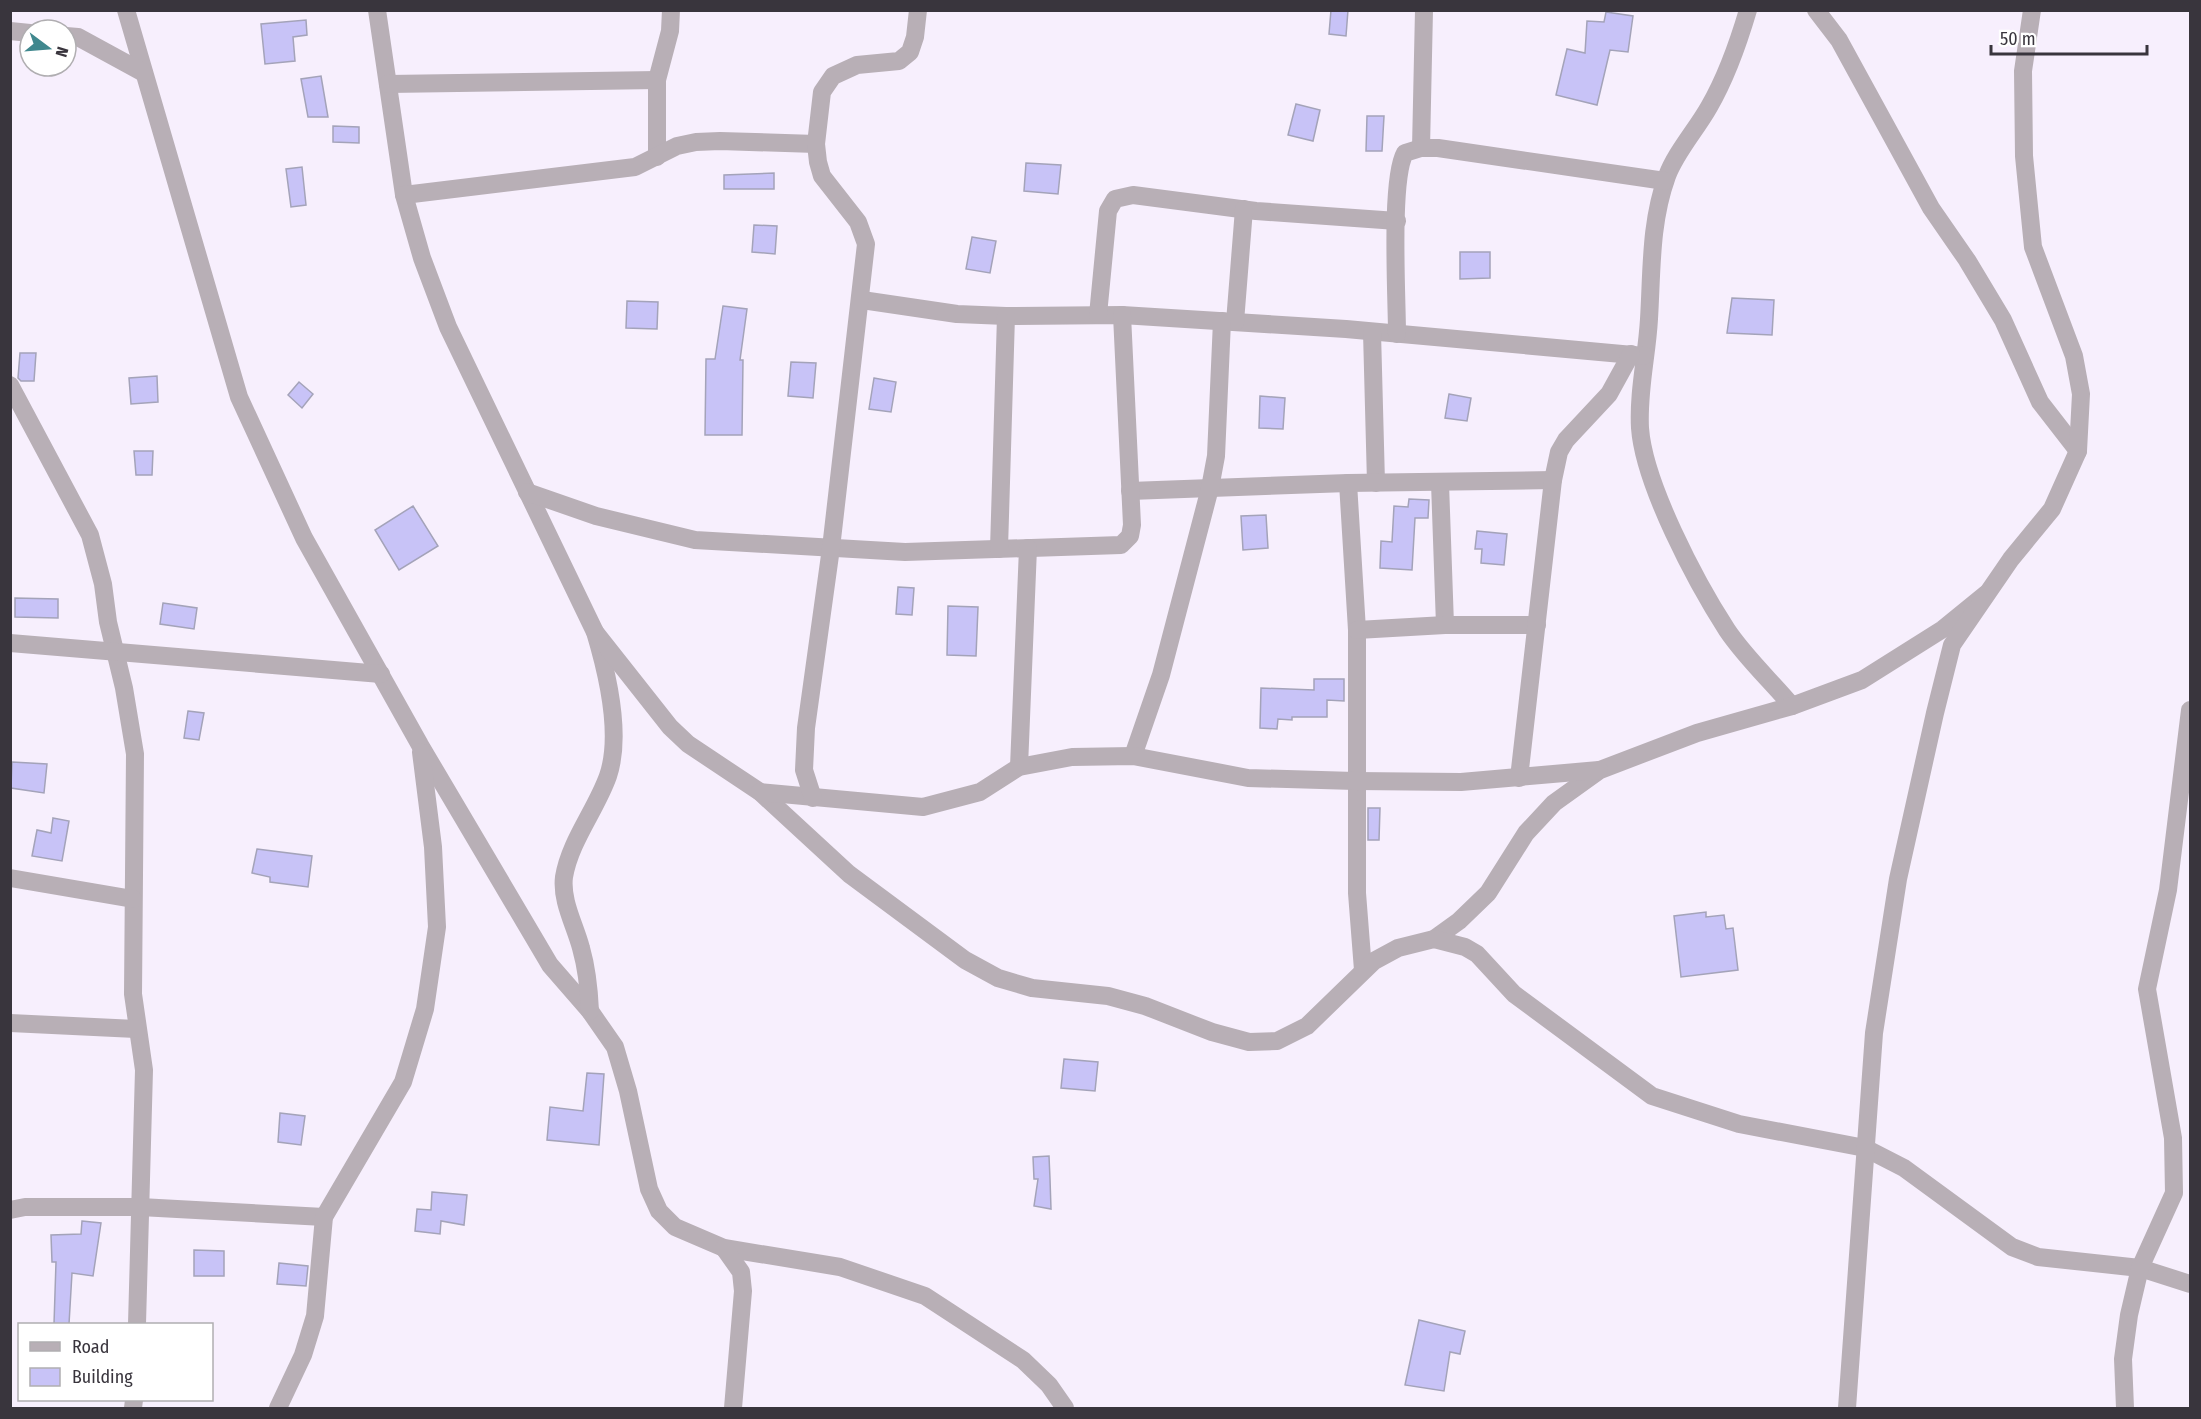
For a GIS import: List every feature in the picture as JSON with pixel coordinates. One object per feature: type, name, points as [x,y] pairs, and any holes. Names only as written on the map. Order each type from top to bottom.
[{"type":"street","points":[[126,10],[239,397],[304,538],[420,745],[550,965],[590,1011],[615,1047],[628,1091],[649,1189],[659,1211],[675,1227],[724,1248],[840,1267],[926,1296],[1023,1360],[1049,1385],[1065,1408]]},
{"type":"street","points":[[377,10],[404,195],[422,258],[448,327],[595,632],[608,678],[613,729],[608,775],[571,854],[564,878],[566,903],[589,978],[590,1011]]},
{"type":"street","points":[[657,157],[657,80],[670,31],[672,10]]},
{"type":"street","points":[[813,798],[804,770],[806,728],[862,300],[866,244],[858,222],[822,176],[816,144],[822,92],[833,76],[857,65],[899,61],[910,52],[915,37],[918,10]]},
{"type":"street","points":[[1421,148],[1424,10]]},
{"type":"street","points":[[1519,778],[1553,480],[1559,453],[1566,440],[1609,394],[1637,355],[1649,322],[1651,252],[1657,207],[1665,181],[1710,106],[1730,64],[1748,10]]},
{"type":"street","points":[[1816,10],[1839,40],[1931,208],[1967,260],[2003,320],[2040,402],[2078,451]]},
{"type":"street","points":[[1847,1408],[1874,1033],[1898,879],[1952,645],[1986,594],[2052,509],[2078,451],[2081,394],[2074,356],[2033,247],[2024,156],[2023,70],[2032,10]]},
{"type":"street","points":[[78,38],[144,73]]},
{"type":"street","points":[[388,84],[657,80]]},
{"type":"street","points":[[404,195],[635,167],[677,146],[708,141],[816,144]]},
{"type":"street","points":[[1397,334],[1397,221],[1400,162],[1405,153],[1421,148],[1500,155],[1665,181]]},
{"type":"street","points":[[1098,315],[1108,211],[1115,199],[1133,195],[1244,209],[1397,221]]},
{"type":"street","points":[[1133,756],[1161,675],[1210,488],[1216,456],[1228,321],[1244,209]]},
{"type":"street","points":[[862,300],[957,314],[1122,315],[1228,321],[1637,355]]},
{"type":"street","points":[[527,492],[596,516],[695,540],[905,552],[1121,545],[1130,536],[1132,525],[1122,315]]},
{"type":"street","points":[[999,549],[1006,316]]},
{"type":"street","points":[[1372,332],[1376,483]]},
{"type":"street","points":[[1637,355],[1640,430],[1648,468],[1688,562],[1728,631],[1792,706]]},
{"type":"street","points":[[10,385],[90,535],[97,556],[135,754],[133,994],[136,1029],[144,1070],[137,1323]]},
{"type":"street","points":[[1130,490],[1348,483],[1553,480]]},
{"type":"street","points":[[1348,483],[1358,630],[1355,781],[1358,844],[1357,893],[1363,970]]},
{"type":"street","points":[[1440,483],[1445,625]]},
{"type":"street","points":[[1019,767],[1028,548]]},
{"type":"street","points":[[595,632],[670,727],[688,744],[760,792],[849,874],[965,960],[999,978],[1032,988],[1108,996],[1145,1006],[1212,1032],[1249,1042],[1278,1041],[1307,1026],[1363,970],[1398,948],[1434,939],[1459,921],[1488,893],[1526,833],[1554,803],[1600,770],[1697,733],[1792,706],[1862,680],[1943,629],[1986,594]]},
{"type":"street","points":[[1358,630],[1445,625],[1537,625]]},
{"type":"street","points":[[10,643],[381,674]]},
{"type":"street","points":[[2125,1408],[2123,1359],[2129,1315],[2140,1268],[2174,1193],[2174,1138],[2146,989],[2169,890],[2190,710]]},
{"type":"street","points":[[278,1408],[303,1355],[315,1316],[324,1217],[403,1082],[425,1009],[437,927],[433,847],[420,745]]},
{"type":"street","points":[[760,792],[923,807],[980,792],[1019,767],[1072,757],[1133,756],[1248,778],[1355,781],[1461,782],[1600,770]]},
{"type":"street","points":[[10,878],[133,899]]},
{"type":"street","points":[[1434,939],[1465,947],[1477,954],[1514,994],[1652,1095],[1739,1124],[1864,1148],[1904,1168],[2012,1247],[2047,1258],[2140,1268],[2190,1284]]},
{"type":"street","points":[[10,1023],[136,1029]]},
{"type":"street","points":[[10,1210],[25,1207],[140,1207],[324,1217]]},
{"type":"street","points":[[724,1248],[741,1272],[743,1290],[733,1408]]},
{"type":"building","points":[[1331,10],[1348,10],[1346,36],[1329,34]]},
{"type":"building","points":[[1606,12],[1633,16],[1628,52],[1610,50],[1597,105],[1556,95],[1567,49],[1585,53],[1587,21],[1604,22]]},
{"type":"building","points":[[306,20],[307,35],[293,37],[295,61],[265,64],[261,24]]},
{"type":"building","points":[[321,76],[328,117],[308,117],[301,79]]},
{"type":"building","points":[[1296,104],[1320,110],[1313,141],[1288,135]]},
{"type":"building","points":[[1367,116],[1384,116],[1382,151],[1366,151]]},
{"type":"building","points":[[333,126],[359,127],[359,143],[333,142]]},
{"type":"building","points":[[1026,163],[1061,165],[1058,194],[1024,191]]},
{"type":"building","points":[[302,167],[306,205],[291,207],[286,169]]},
{"type":"building","points":[[774,173],[774,189],[724,189],[724,175]]},
{"type":"building","points":[[754,225],[777,226],[775,254],[752,252]]},
{"type":"building","points":[[972,237],[996,241],[990,273],[966,269]]},
{"type":"building","points":[[1460,252],[1490,252],[1490,278],[1460,279]]},
{"type":"building","points":[[1732,298],[1774,300],[1772,335],[1727,333]]},
{"type":"building","points":[[627,301],[658,302],[657,329],[626,328]]},
{"type":"building","points":[[723,306],[747,309],[740,360],[743,360],[742,435],[705,435],[706,359],[715,359]]},
{"type":"building","points":[[20,353],[36,353],[34,381],[21,381],[18,378]]},
{"type":"building","points":[[791,362],[816,363],[813,398],[788,396]]},
{"type":"building","points":[[157,376],[158,402],[131,404],[129,378]]},
{"type":"building","points":[[874,378],[896,382],[891,412],[869,409]]},
{"type":"building","points":[[299,382],[313,394],[302,408],[288,395]]},
{"type":"building","points":[[1449,394],[1471,398],[1467,421],[1445,418]]},
{"type":"building","points":[[1260,396],[1285,398],[1283,429],[1259,428]]},
{"type":"building","points":[[134,451],[153,451],[152,475],[136,475]]},
{"type":"building","points":[[1409,499],[1429,500],[1428,518],[1415,518],[1412,570],[1380,568],[1381,541],[1392,542],[1394,506],[1408,507]]},
{"type":"building","points":[[413,506],[438,546],[399,570],[375,530]]},
{"type":"building","points":[[1266,515],[1268,548],[1243,550],[1241,516]]},
{"type":"building","points":[[1477,531],[1507,534],[1504,565],[1481,563],[1482,549],[1475,549]]},
{"type":"building","points":[[898,587],[914,588],[912,615],[896,614]]},
{"type":"building","points":[[15,598],[58,599],[58,618],[15,617]]},
{"type":"building","points":[[163,603],[197,608],[194,629],[160,624]]},
{"type":"building","points":[[948,606],[978,607],[976,656],[947,655]]},
{"type":"building","points":[[1314,679],[1344,679],[1344,701],[1327,700],[1327,717],[1278,719],[1277,729],[1260,728],[1261,688],[1314,690]]},
{"type":"building","points":[[188,711],[204,713],[199,740],[184,738]]},
{"type":"building","points":[[12,762],[47,764],[44,793],[11,788]]},
{"type":"building","points":[[1368,808],[1380,808],[1379,840],[1368,840]]},
{"type":"building","points":[[53,818],[69,821],[62,861],[32,856],[37,830],[51,833]]},
{"type":"building","points":[[257,849],[312,856],[308,887],[270,882],[270,877],[252,873]]},
{"type":"building","points":[[1706,912],[1706,917],[1724,915],[1726,929],[1733,928],[1738,970],[1681,977],[1674,916]]},
{"type":"building","points":[[1064,1059],[1098,1062],[1095,1091],[1061,1088]]},
{"type":"building","points":[[587,1073],[604,1074],[599,1145],[547,1140],[550,1107],[583,1111]]},
{"type":"building","points":[[280,1113],[305,1116],[301,1145],[278,1142]]},
{"type":"building","points":[[1049,1156],[1051,1209],[1034,1206],[1038,1179],[1034,1179],[1033,1157]]},
{"type":"building","points":[[432,1192],[467,1195],[464,1225],[441,1221],[440,1234],[415,1231],[417,1209],[431,1210]]},
{"type":"building","points":[[82,1221],[101,1223],[93,1276],[72,1273],[69,1323],[54,1323],[56,1262],[52,1262],[51,1235],[81,1234]]},
{"type":"building","points":[[194,1250],[224,1251],[224,1276],[194,1276]]},
{"type":"building","points":[[279,1263],[308,1266],[306,1286],[277,1284]]},
{"type":"building","points":[[1419,1320],[1465,1331],[1460,1354],[1450,1352],[1444,1391],[1405,1385]]}]
